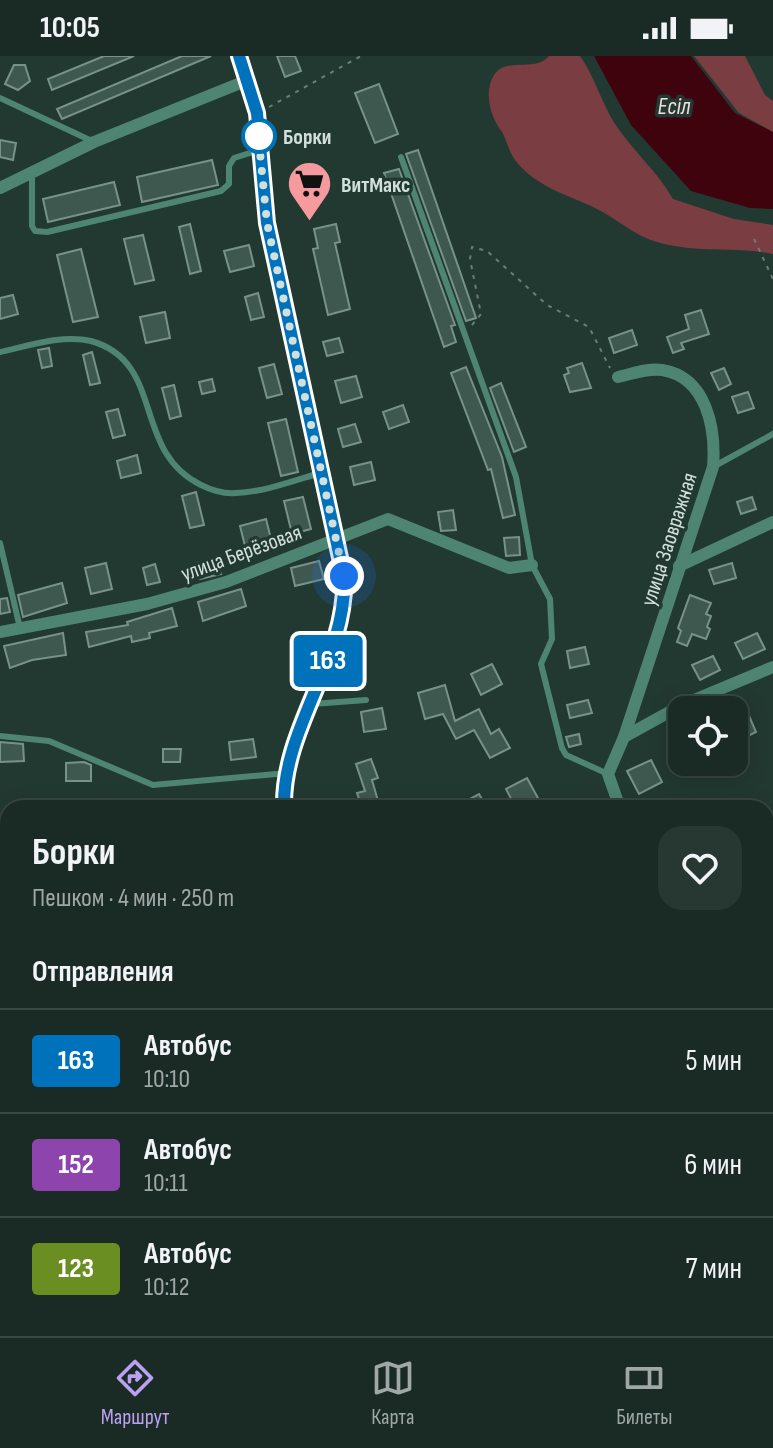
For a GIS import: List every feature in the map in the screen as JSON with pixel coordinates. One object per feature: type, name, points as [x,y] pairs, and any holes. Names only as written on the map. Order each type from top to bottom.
[{"type":"street","points":[[239,56],[257,113],[267,223],[344,576],[341,622],[288,773],[285,800]]},
{"type":"street","points":[[0,188],[94,142],[248,80]]},
{"type":"street","name":"улица Заовражная","points":[[608,774],[624,737],[713,467],[713,435],[709,416],[694,387],[683,378],[659,369],[618,377]]},
{"type":"street","name":"улица Берёзовая","points":[[0,632],[147,604],[226,582],[388,519],[509,568],[532,565]]},
{"type":"street","points":[[679,566],[773,522]]},
{"type":"street","points":[[624,737],[682,705],[773,667]]},
{"type":"street","points":[[608,774],[617,800]]},
{"type":"lane","points":[[0,98],[94,142]]},
{"type":"lane","points":[[32,173],[32,226],[41,232],[221,191],[229,184],[229,166],[234,158],[260,150]]},
{"type":"lane","points":[[401,157],[516,477],[532,565],[552,610],[552,639],[541,664],[562,748],[566,755],[608,774]]},
{"type":"lane","points":[[0,352],[65,340],[90,341],[108,349],[129,364],[141,385],[158,445],[189,479],[212,490],[234,494],[320,473]]},
{"type":"lane","points":[[713,467],[773,434]]},
{"type":"lane","points":[[0,543],[20,628]]},
{"type":"lane","points":[[312,704],[366,700]]},
{"type":"lane","points":[[0,736],[49,741],[153,785],[288,773]]},
{"type":"path","points":[[257,113],[361,56]]},
{"type":"path","points":[[754,239],[773,279]]},
{"type":"path","points":[[472,334],[472,323],[481,314],[470,259],[472,247],[487,251],[547,305],[589,327],[618,377]]},
{"type":"shaded area","points":[[549,56],[580,56],[615,124],[673,199],[734,219],[773,225],[773,254],[687,248],[650,240],[593,207],[541,183],[523,169],[513,157],[495,120],[489,89],[500,69],[536,63]]},
{"type":"shaded area","points":[[694,56],[745,56],[765,95],[773,101],[773,132],[739,113]]},
{"type":"water","name":"Есіл","points":[[594,56],[691,56],[735,113],[773,132],[773,209],[750,208],[691,191],[631,125]]},
{"type":"building","points":[[104,56],[134,56],[52,90],[48,79]]},
{"type":"building","points":[[182,56],[211,56],[62,119],[57,109]]},
{"type":"building","points":[[277,56],[295,56],[301,71],[285,77]]},
{"type":"building","points":[[14,65],[25,65],[30,81],[18,90],[5,84]]},
{"type":"building","points":[[379,84],[398,134],[375,143],[355,93]]},
{"type":"building","points":[[0,140],[16,143],[13,160],[0,157]]},
{"type":"building","points":[[418,150],[476,318],[466,321],[406,154]]},
{"type":"building","points":[[212,160],[218,185],[142,202],[137,177]]},
{"type":"building","points":[[399,169],[455,325],[451,326],[456,342],[444,347],[384,173]]},
{"type":"building","points":[[114,182],[120,205],[48,222],[43,199]]},
{"type":"building","points":[[190,224],[201,271],[190,274],[179,227]]},
{"type":"building","points":[[336,224],[340,242],[335,243],[350,309],[328,315],[313,249],[318,248],[314,229]]},
{"type":"building","points":[[143,235],[154,280],[135,284],[124,239]]},
{"type":"building","points":[[249,245],[254,266],[230,272],[224,251]]},
{"type":"building","points":[[81,249],[98,317],[73,322],[57,255]]},
{"type":"building","points":[[258,293],[264,317],[251,320],[245,297]]},
{"type":"building","points":[[13,295],[18,314],[0,319],[0,298]]},
{"type":"building","points":[[701,310],[709,334],[681,343],[684,349],[673,353],[667,337],[689,329],[685,315]]},
{"type":"building","points":[[165,312],[170,338],[146,343],[140,317]]},
{"type":"building","points":[[632,330],[637,345],[614,353],[609,338]]},
{"type":"building","points":[[339,338],[343,352],[327,356],[323,342]]},
{"type":"building","points":[[49,348],[52,366],[42,368],[38,350]]},
{"type":"building","points":[[92,352],[100,383],[90,385],[83,355]]},
{"type":"building","points":[[582,363],[591,388],[570,392],[564,375],[569,373],[567,368]]},
{"type":"building","points":[[274,364],[282,394],[267,398],[259,368]]},
{"type":"building","points":[[466,367],[502,457],[515,515],[503,518],[491,469],[488,470],[451,373]]},
{"type":"building","points":[[724,368],[731,384],[719,390],[711,373]]},
{"type":"building","points":[[356,376],[362,397],[341,403],[335,381]]},
{"type":"building","points":[[212,379],[215,391],[202,394],[199,382]]},
{"type":"building","points":[[501,383],[526,447],[514,452],[490,388]]},
{"type":"building","points":[[174,385],[181,416],[170,419],[162,388]]},
{"type":"building","points":[[748,392],[754,408],[738,413],[732,397]]},
{"type":"building","points":[[403,405],[409,422],[389,429],[383,412]]},
{"type":"building","points":[[118,409],[125,435],[113,438],[106,412]]},
{"type":"building","points":[[286,419],[298,472],[281,476],[268,423]]},
{"type":"building","points":[[355,424],[361,442],[343,447],[338,429]]},
{"type":"building","points":[[137,455],[141,473],[121,478],[117,461]]},
{"type":"building","points":[[371,462],[375,480],[354,485],[350,467]]},
{"type":"building","points":[[196,492],[204,525],[190,528],[182,496]]},
{"type":"building","points":[[303,497],[311,529],[292,534],[284,501]]},
{"type":"building","points":[[752,497],[756,509],[741,514],[737,502]]},
{"type":"building","points":[[453,510],[456,530],[441,531],[438,512]]},
{"type":"building","points":[[266,519],[272,543],[246,550],[240,526]]},
{"type":"building","points":[[519,537],[520,555],[506,556],[504,538]]},
{"type":"building","points":[[216,558],[221,574],[200,579],[196,563]]},
{"type":"building","points":[[319,561],[324,579],[295,586],[291,568]]},
{"type":"building","points":[[106,563],[112,589],[91,594],[85,568]]},
{"type":"building","points":[[732,563],[736,578],[714,584],[709,570]]},
{"type":"building","points":[[155,564],[160,582],[147,585],[143,568]]},
{"type":"building","points":[[62,583],[67,603],[23,617],[18,595]]},
{"type":"building","points":[[241,589],[246,606],[203,621],[198,602]]},
{"type":"building","points":[[690,595],[711,603],[706,614],[711,616],[706,639],[692,634],[687,646],[677,642],[681,631],[678,628]]},
{"type":"building","points":[[7,598],[10,612],[0,614],[0,599]]},
{"type":"building","points":[[172,608],[177,626],[149,633],[150,638],[132,642],[131,636],[89,647],[86,632],[128,625],[127,622]]},
{"type":"building","points":[[63,633],[66,655],[32,660],[10,668],[4,646]]},
{"type":"building","points":[[757,633],[765,649],[743,659],[735,643]]},
{"type":"building","points":[[585,647],[589,664],[570,668],[567,651]]},
{"type":"building","points":[[713,656],[720,670],[700,680],[692,665]]},
{"type":"building","points":[[492,664],[502,684],[481,695],[471,674]]},
{"type":"building","points":[[445,685],[455,721],[479,709],[491,734],[499,729],[510,748],[490,758],[474,730],[456,739],[443,714],[425,719],[418,693]]},
{"type":"building","points":[[588,700],[592,713],[570,718],[567,705]]},
{"type":"building","points":[[382,708],[386,729],[364,732],[361,712]]},
{"type":"building","points":[[748,713],[756,732],[748,736]]},
{"type":"building","points":[[579,734],[581,744],[569,747],[566,737]]},
{"type":"building","points":[[253,739],[256,757],[231,760],[229,742]]},
{"type":"building","points":[[0,742],[23,744],[24,761],[0,762]]},
{"type":"building","points":[[163,749],[181,749],[180,762],[163,762]]},
{"type":"building","points":[[371,759],[378,778],[372,780],[378,800],[359,800],[357,793],[365,791],[356,764]]},
{"type":"building","points":[[651,760],[662,782],[639,794],[627,771]]},
{"type":"building","points":[[84,762],[91,765],[91,781],[66,781],[66,763]]},
{"type":"building","points":[[527,778],[538,798],[512,800],[506,789]]},
{"type":"building","points":[[479,794],[482,800],[468,800]]},
{"type":"bus line","name":"163","points":[[239,56],[257,113],[267,223],[344,576],[341,622],[293,753],[284,800]]},
{"type":"place","name":"Борки","points":[[259,136]]},
{"type":"place","name":"ВитМакс","points":[[310,223]]},
{"type":"route","points":[[259,136],[258,132],[267,223],[344,576]]}]
